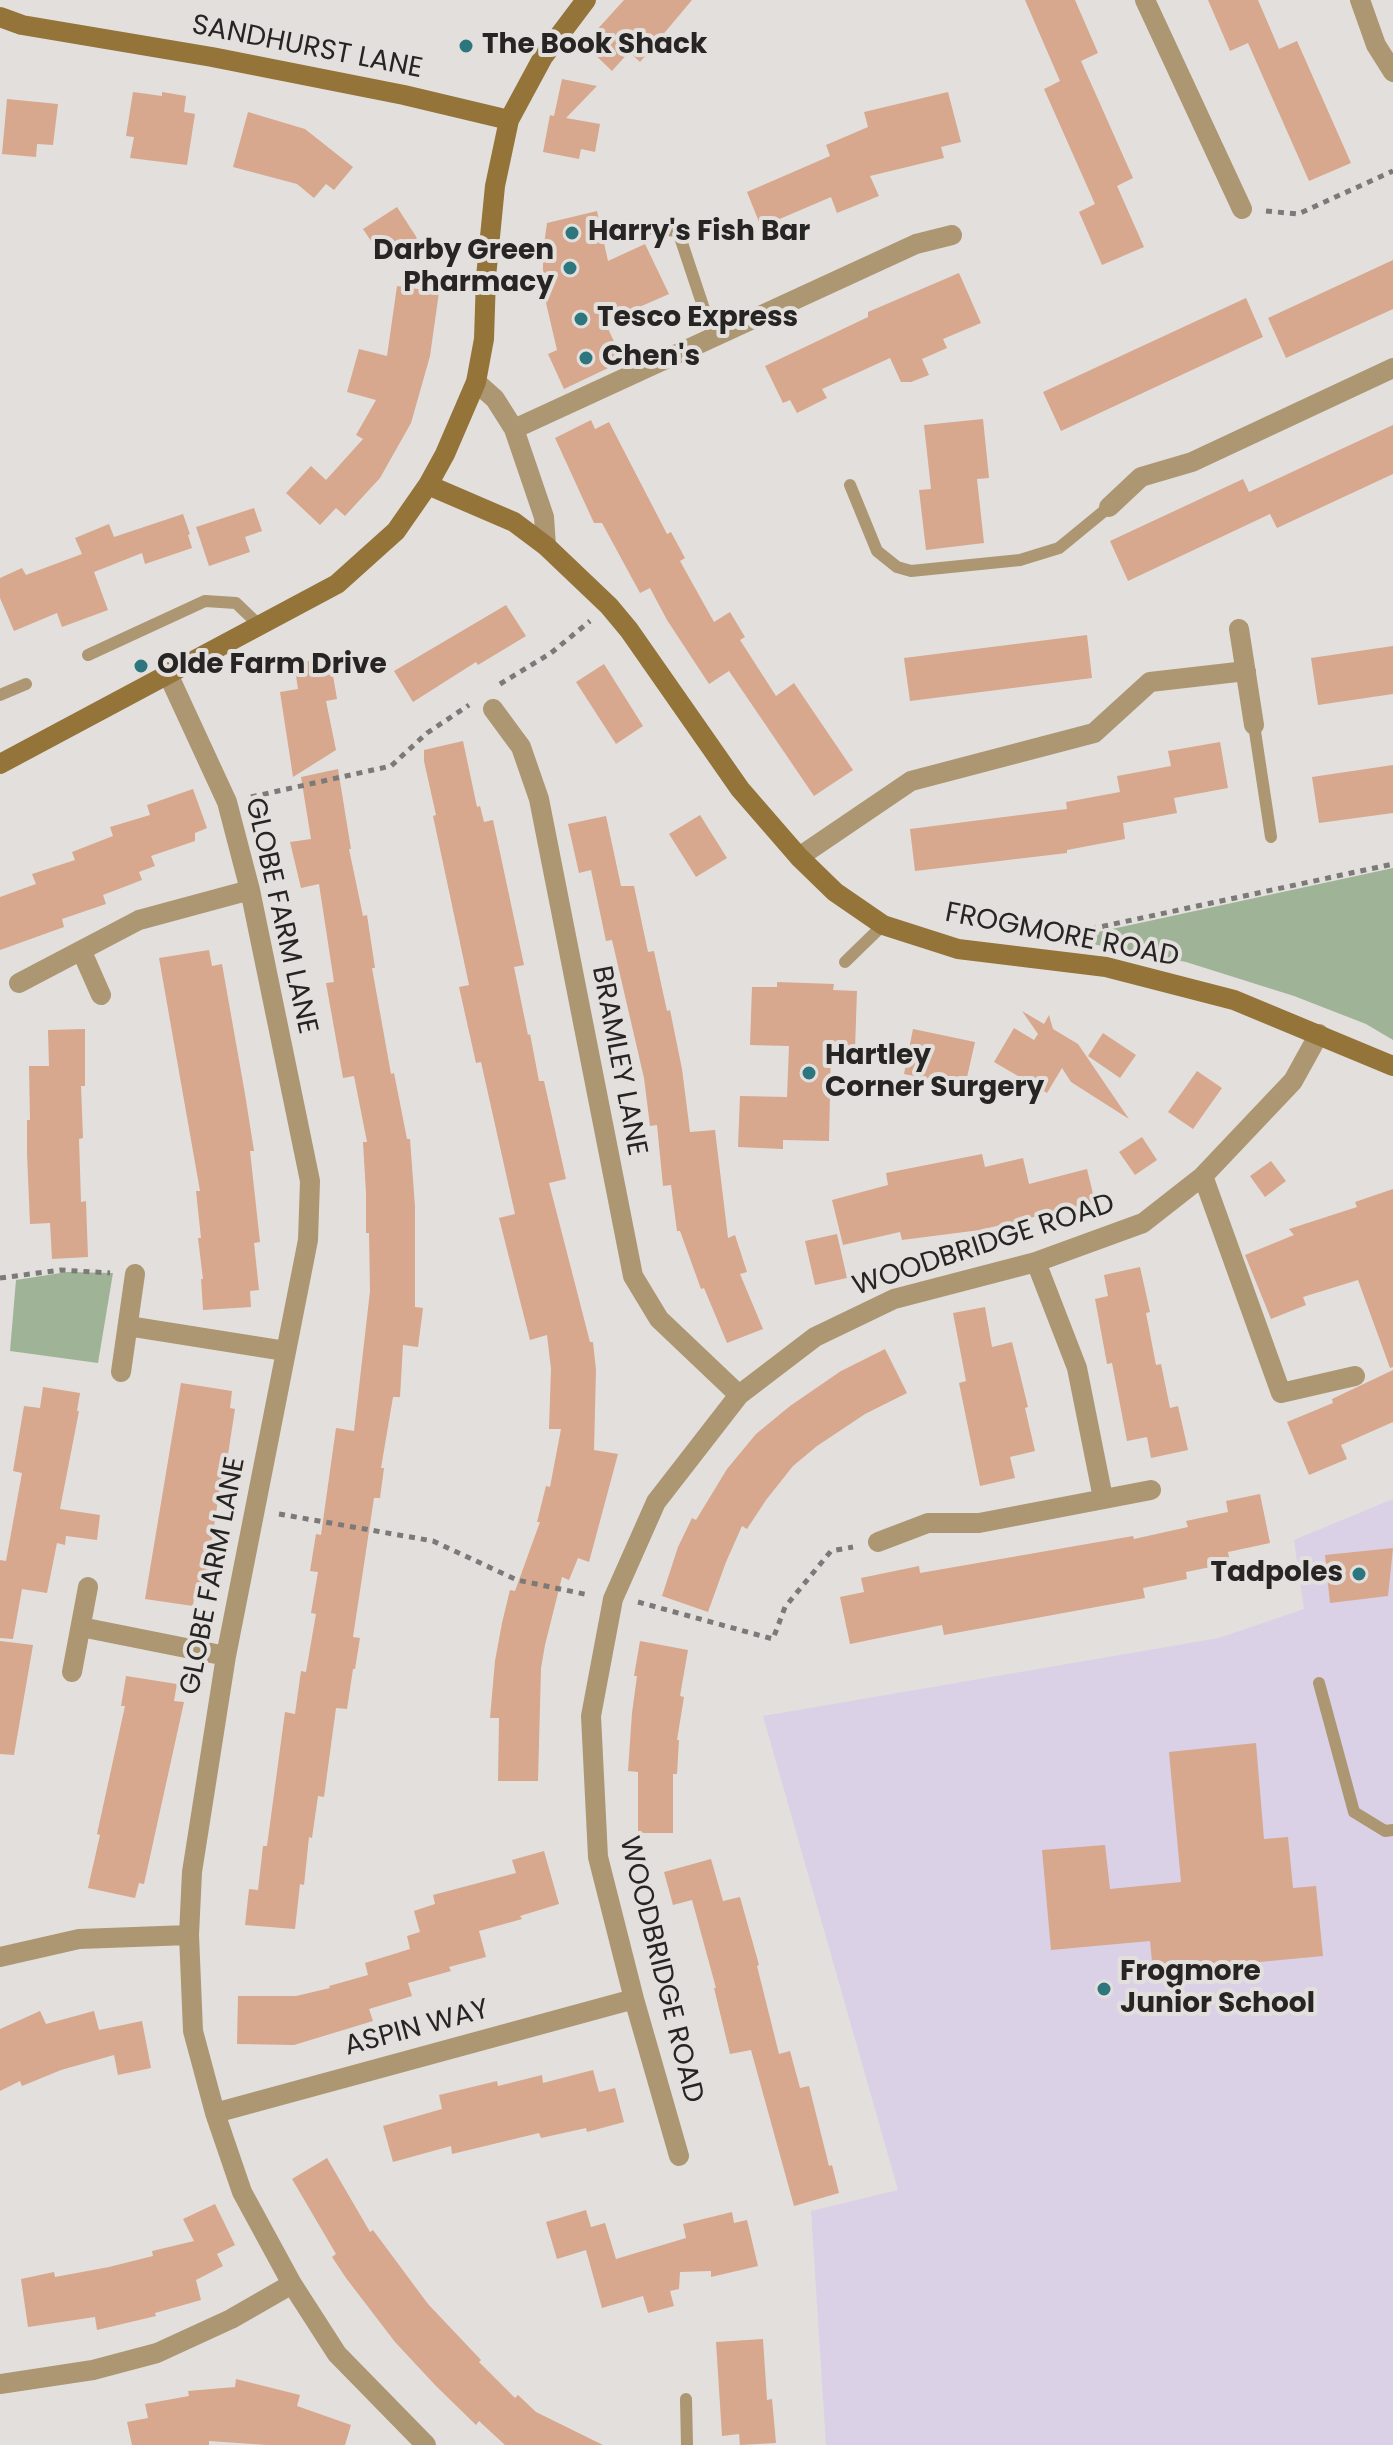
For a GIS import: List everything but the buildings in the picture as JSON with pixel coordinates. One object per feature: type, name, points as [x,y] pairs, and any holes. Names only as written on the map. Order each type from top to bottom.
[{"type":"street","points":[[0,764],[167,672],[337,584],[396,531],[445,454],[476,382],[484,339],[486,277],[495,186],[509,120],[543,57],[586,0]]},
{"type":"street","points":[[1145,0],[1242,209]]},
{"type":"street","points":[[1360,0],[1376,45],[1393,72]]},
{"type":"street","name":"SANDHURST LANE","points":[[0,17],[22,25],[212,57],[404,95],[509,120]]},
{"type":"street","points":[[514,429],[916,244],[952,235]]},
{"type":"street","points":[[1109,507],[1141,477],[1192,462],[1393,368]]},
{"type":"street","points":[[476,382],[495,399],[514,429],[544,517],[546,546]]},
{"type":"street","name":"FROGMORE ROAD","points":[[428,485],[514,522],[546,546],[609,606],[740,789],[799,857],[835,892],[883,925],[958,949],[1106,967],[1234,1000],[1393,1066]]},
{"type":"street","points":[[1239,629],[1254,725]]},
{"type":"street","points":[[799,857],[911,781],[1094,733],[1150,682],[1246,671]]},
{"type":"street","name":"GLOBE FARM LANE","points":[[167,672],[227,802],[250,890],[310,1181],[308,1240],[226,1656],[192,1872],[189,1935],[193,2031],[215,2113],[242,2192],[292,2284],[337,2354],[426,2445]]},
{"type":"street","name":"BRAMLEY LANE","points":[[493,709],[521,747],[539,799],[633,1276],[659,1319],[739,1395]]},
{"type":"street","points":[[19,983],[139,920],[250,890]]},
{"type":"street","points":[[82,952],[101,995]]},
{"type":"street","name":"WOODBRIDGE ROAD","points":[[679,2156],[598,1857],[592,1748],[591,1716],[613,1599],[656,1502],[739,1395],[815,1337],[894,1299],[1036,1262],[1143,1223],[1203,1176],[1293,1081],[1319,1034]]},
{"type":"street","points":[[1203,1176],[1281,1393],[1355,1376]]},
{"type":"street","points":[[1036,1262],[1077,1368],[1103,1498]]},
{"type":"street","points":[[121,1372],[135,1274]]},
{"type":"street","points":[[128,1326],[285,1351]]},
{"type":"street","points":[[878,1542],[928,1523],[979,1523],[1151,1490]]},
{"type":"street","points":[[72,1672],[88,1587]]},
{"type":"street","points":[[81,1627],[226,1656]]},
{"type":"street","points":[[0,1957],[79,1939],[189,1935]]},
{"type":"street","name":"ASPIN WAY","points":[[215,2113],[634,1999]]},
{"type":"street","points":[[0,2384],[93,2370],[157,2353],[231,2319],[292,2284]]},
{"type":"lane","points":[[625,226],[678,231],[713,336]]},
{"type":"lane","points":[[850,485],[877,551],[897,567],[911,571],[1020,560],[1059,548],[1109,507]]},
{"type":"lane","points":[[88,655],[205,601],[236,603],[259,625]]},
{"type":"lane","points":[[0,695],[26,684]]},
{"type":"lane","points":[[1254,725],[1271,837]]},
{"type":"lane","points":[[845,962],[883,925]]},
{"type":"lane","points":[[1319,1683],[1354,1812],[1385,1831],[1393,1830]]},
{"type":"lane","points":[[686,2399],[687,2445]]},
{"type":"path","points":[[1242,209],[1298,214],[1393,171]]},
{"type":"path","points":[[495,688],[551,653],[609,606]]},
{"type":"path","points":[[227,802],[391,766],[427,733],[472,703]]},
{"type":"path","points":[[1061,936],[1393,864]]},
{"type":"path","points":[[0,1278],[61,1270],[135,1274]]},
{"type":"path","points":[[255,1509],[433,1541],[517,1580],[640,1602],[773,1639],[785,1607],[831,1551],[878,1542]]},
{"type":"shaded area","name":"Frogmore Junior School","points":[[1393,1499],[1393,2445],[826,2445],[811,2211],[898,2190],[763,1716],[1219,1638],[1304,1609],[1294,1540]]},
{"type":"green space","points":[[1393,868],[1393,1040],[1366,1024],[1294,996],[1186,962],[1066,939]]},
{"type":"green space","points":[[67,1272],[113,1273],[98,1363],[10,1351],[16,1280]]},
{"type":"place","name":"The Book Shack","points":[[466,46]]},
{"type":"place","name":"Harry's Fish Bar","points":[[572,233]]},
{"type":"place","name":"Darby Green Pharmacy","points":[[570,268]]},
{"type":"place","name":"Tesco Express","points":[[581,319]]},
{"type":"place","name":"Chen's","points":[[586,358]]},
{"type":"place","name":"Olde Farm Drive","points":[[141,666]]},
{"type":"place","name":"Hartley Corner Surgery","points":[[809,1073]]},
{"type":"place","name":"Tadpoles","points":[[1359,1574]]},
{"type":"place","name":"Frogmore Junior School","points":[[1104,1989]]}]
